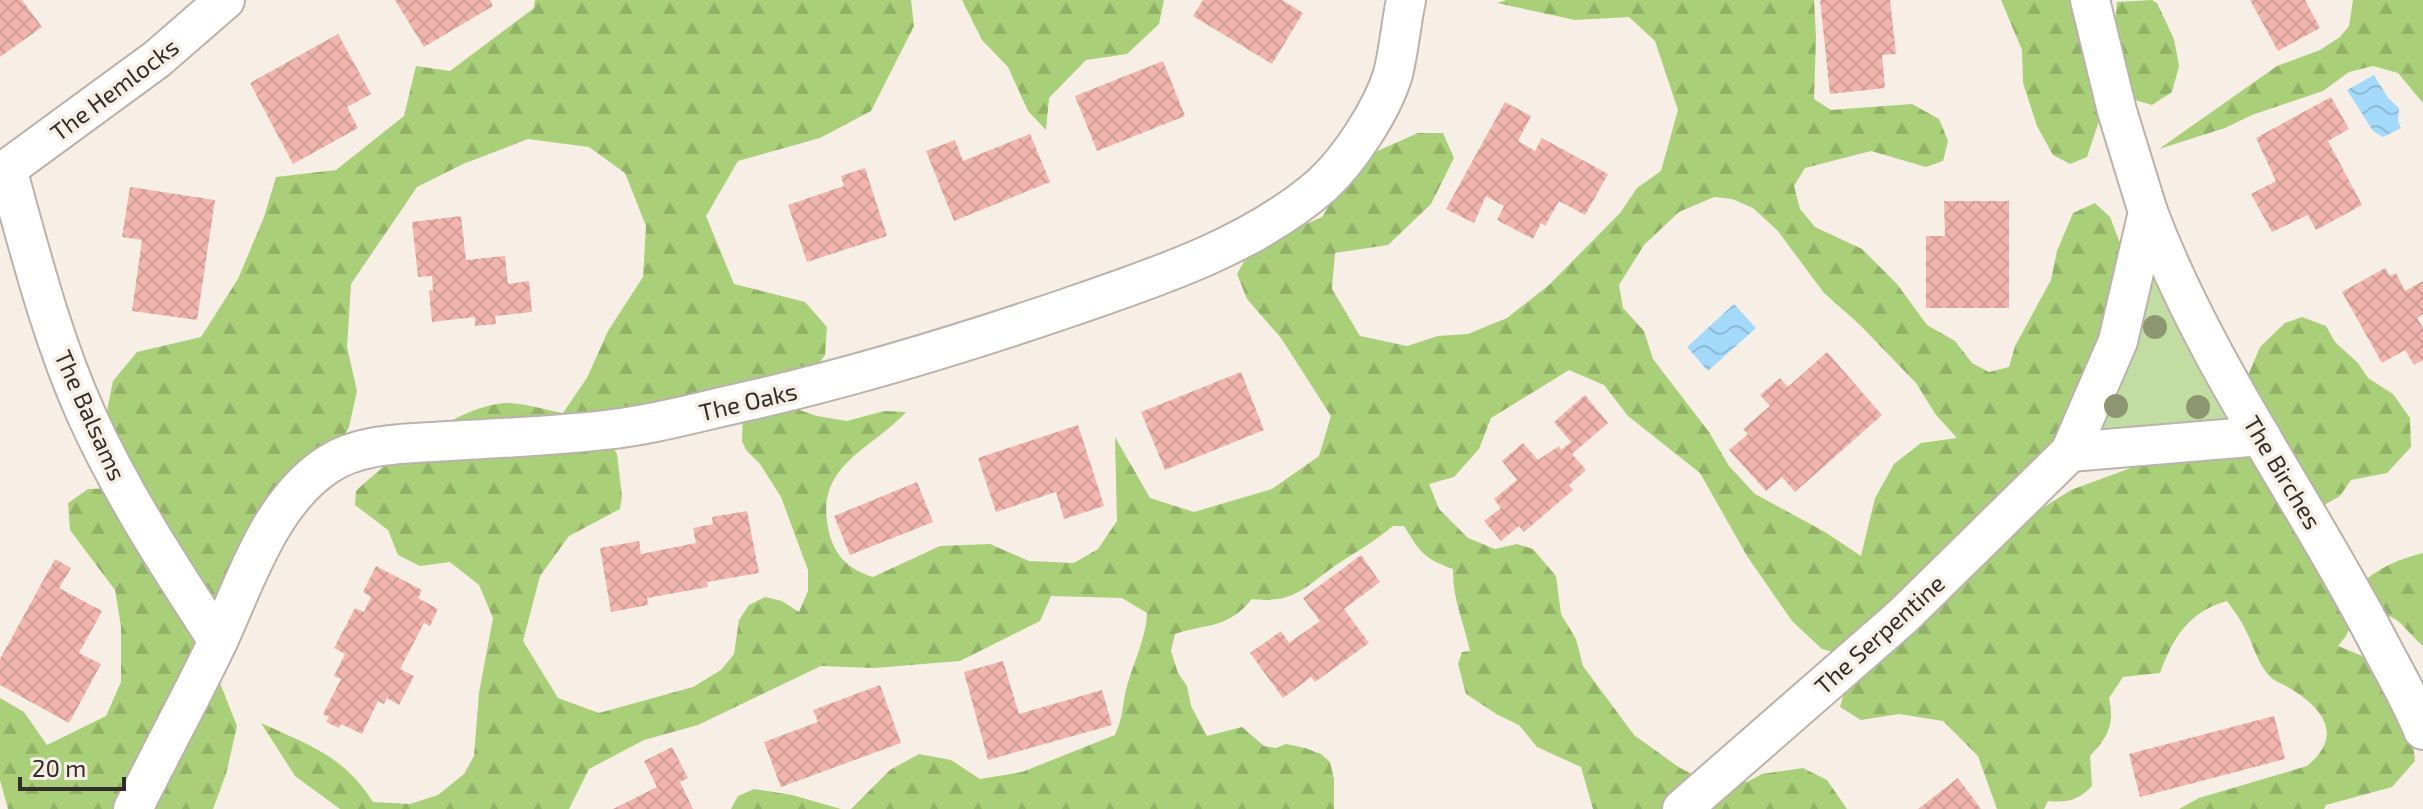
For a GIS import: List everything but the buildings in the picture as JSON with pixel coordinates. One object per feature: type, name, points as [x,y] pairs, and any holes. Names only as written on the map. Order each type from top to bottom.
[{"type":"street","name":"The Hemlocks","points":[[3,172],[157,59],[225,0]]},
{"type":"street","name":"The Oaks","points":[[133,809],[218,641],[250,567],[286,507],[330,463],[349,455],[390,446],[627,428],[828,383],[970,342],[1121,290],[1204,257],[1278,219],[1324,183],[1345,159],[1371,121],[1392,75],[1406,0]]},
{"type":"street","points":[[2090,0],[2117,111],[2148,212]]},
{"type":"street","name":"The Balsams","points":[[3,172],[49,317],[85,412],[129,500],[218,641]]},
{"type":"street","name":"The Birches","points":[[2148,212],[2184,295],[2261,436],[2350,587],[2423,730]]},
{"type":"street","name":"The Serpentine","points":[[1682,809],[1903,616],[2070,452],[2118,341],[2148,212]]},
{"type":"street","points":[[2070,452],[2261,436]]},
{"type":"green space","points":[[535,0],[911,0],[914,26],[871,111],[820,138],[738,161],[706,216],[734,284],[805,302],[827,327],[825,355],[788,406],[817,416],[847,421],[884,411],[906,412],[847,463],[829,493],[826,512],[830,536],[837,551],[852,567],[873,577],[940,546],[990,544],[1029,561],[1074,563],[1098,549],[1117,521],[1115,437],[1150,498],[1194,512],[1272,489],[1319,456],[1331,416],[1281,338],[1247,299],[1237,274],[1247,256],[1268,241],[1322,217],[1357,160],[1418,133],[1443,133],[1454,158],[1431,204],[1388,245],[1335,253],[1332,289],[1360,336],[1407,346],[1438,336],[1468,334],[1507,318],[1549,285],[1620,213],[1637,188],[1661,171],[1678,110],[1655,41],[1629,17],[1575,20],[1497,3],[1506,0],[1814,0],[1814,99],[1831,110],[1912,104],[1939,119],[1948,141],[1943,161],[1926,167],[1871,151],[1805,168],[1794,186],[1800,209],[1815,227],[1862,249],[1897,284],[1927,325],[1955,341],[1972,363],[1989,372],[2009,367],[2015,346],[2051,280],[2057,251],[2073,213],[2095,203],[2110,217],[2125,256],[2070,452],[1967,555],[2071,490],[2204,441],[2262,436],[2247,378],[2260,347],[2285,323],[2302,317],[2326,326],[2335,342],[2358,363],[2368,378],[2393,394],[2410,418],[2411,447],[2387,473],[2351,480],[2340,496],[2305,516],[2359,586],[2389,565],[2423,553],[2423,646],[2390,616],[2356,614],[2338,646],[2372,660],[2412,732],[2415,761],[2392,787],[2326,805],[2324,809],[2179,809],[2199,798],[2307,766],[2325,743],[2327,732],[2318,712],[2310,702],[2268,675],[2227,601],[2192,619],[2170,649],[2160,673],[2123,677],[2109,698],[2111,716],[2108,730],[2090,756],[2092,786],[2087,791],[2072,800],[2048,801],[2044,809],[1997,809],[1978,756],[1943,721],[1899,714],[1861,720],[1840,707],[1854,658],[1822,649],[1792,621],[1747,556],[1700,473],[1628,416],[1604,385],[1569,370],[1491,418],[1479,449],[1454,477],[1429,484],[1439,509],[1468,538],[1495,549],[1517,544],[1533,549],[1556,576],[1561,614],[1576,639],[1583,666],[1634,735],[1680,768],[1710,783],[1731,780],[1747,782],[1762,774],[1803,768],[1827,780],[1847,809],[1593,809],[1581,767],[1537,747],[1519,725],[1466,694],[1458,664],[1462,652],[1470,651],[1456,600],[1453,569],[1424,554],[1404,526],[1393,526],[1298,592],[1278,599],[1252,599],[1226,620],[1175,634],[1171,651],[1178,673],[1187,686],[1191,706],[1207,736],[1242,727],[1264,746],[1276,748],[1286,744],[1321,754],[1330,762],[1334,779],[1334,809],[851,809],[890,770],[919,754],[951,760],[980,779],[1022,772],[1115,735],[1147,613],[1122,598],[1051,596],[1040,621],[960,661],[874,668],[821,666],[698,725],[644,740],[589,769],[569,809],[340,809],[295,776],[261,723],[310,746],[337,763],[362,786],[373,802],[410,804],[438,795],[464,774],[474,756],[479,693],[493,618],[479,585],[450,562],[420,566],[398,555],[388,530],[355,505],[356,491],[406,449],[467,413],[507,403],[563,413],[587,378],[608,331],[643,277],[646,226],[625,173],[589,147],[528,139],[463,164],[417,187],[351,284],[347,347],[357,391],[349,427],[336,451],[227,595],[208,602],[205,645],[237,726],[226,774],[213,809],[8,809],[0,780],[0,698],[24,712],[47,745],[106,716],[121,682],[121,626],[115,590],[70,530],[68,503],[88,489],[123,488],[106,416],[113,381],[137,352],[201,337],[238,279],[264,217],[276,177],[336,170],[404,116],[416,66],[450,71],[534,8]],"holes":[[[1714,197],[1732,199],[1753,208],[1777,230],[1824,293],[1916,383],[1936,415],[1957,438],[1921,443],[1894,464],[1875,498],[1861,556],[1825,532],[1755,494],[1729,466],[1709,432],[1653,359],[1644,331],[1623,308],[1619,285],[1644,245],[1679,212]],[[743,411],[742,441],[781,497],[808,570],[808,591],[799,612],[782,601],[765,597],[749,605],[739,620],[734,654],[721,670],[693,687],[599,713],[558,698],[523,641],[540,576],[569,536],[620,509],[622,496],[617,454],[603,432]]]},
{"type":"green space","points":[[962,0],[1164,0],[1159,24],[1127,54],[1086,60],[1049,98],[1046,130],[1028,111],[1008,67],[982,40]]},
{"type":"green space","points":[[2001,0],[2083,0],[2114,35],[2117,2],[2152,0],[2157,3],[2174,39],[2179,66],[2172,92],[2152,105],[2135,100],[2131,88],[2106,100],[2087,157],[2070,164],[2053,155],[2037,126],[2023,83],[2022,50]]},
{"type":"green space","points":[[2353,0],[2423,0],[2423,103],[2398,73],[2373,66],[2349,72],[2323,91],[2159,149],[2277,66],[2320,50],[2340,37],[2349,26]]},
{"type":"green space","points":[[2148,212],[2261,436],[2070,452]]},
{"type":"green space","points":[[754,789],[792,795],[841,809],[731,809],[738,796]]},
{"type":"water","points":[[2374,75],[2388,98],[2399,108],[2401,128],[2383,137],[2373,131],[2347,90]]},
{"type":"water","points":[[1734,304],[1756,328],[1708,371],[1687,347]]}]
